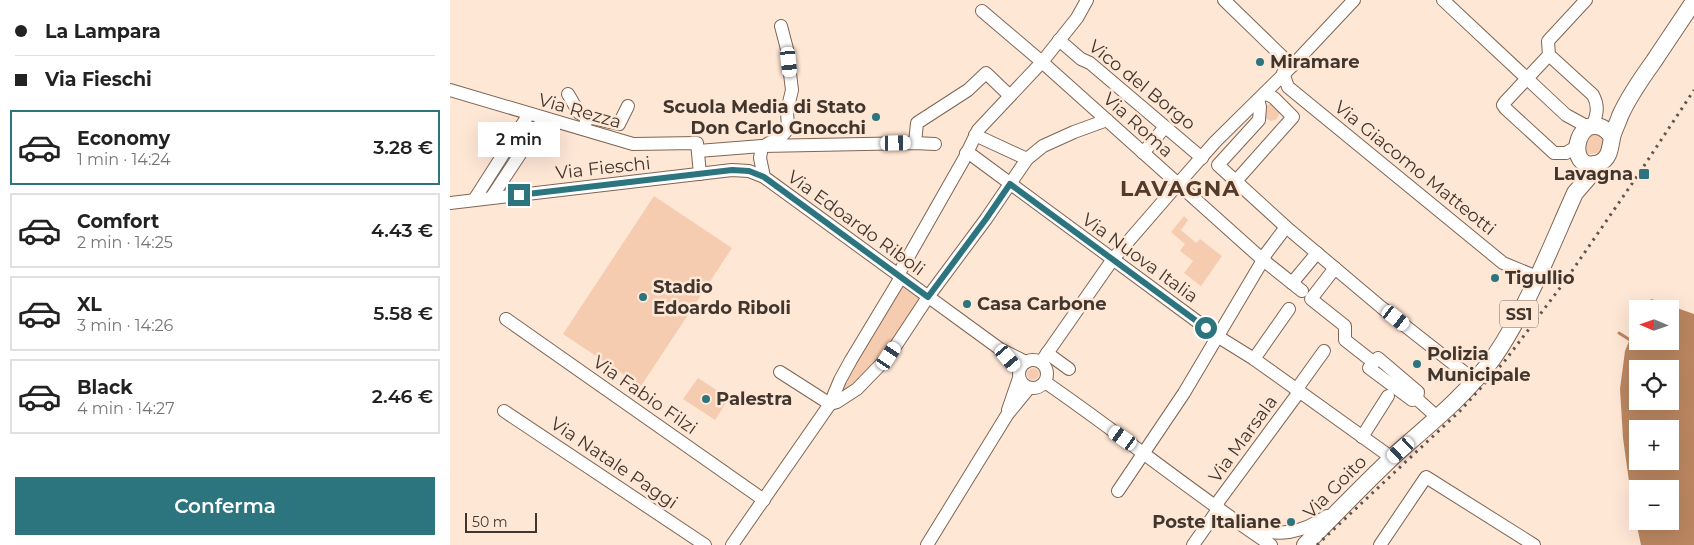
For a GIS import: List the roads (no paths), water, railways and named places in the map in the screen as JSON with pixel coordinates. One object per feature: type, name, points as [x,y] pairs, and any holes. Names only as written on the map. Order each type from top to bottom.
[{"type":"main road","points":[[1593,126],[1605,129],[1612,137],[1628,100],[1694,1]]},
{"type":"main road","points":[[1595,164],[1588,163],[1577,148],[1580,134],[1613,115],[1628,100]]},
{"type":"main road","name":"SS1","points":[[1437,417],[1460,397],[1511,332],[1576,193],[1588,178],[1595,164],[1604,160],[1609,153],[1612,137]]},
{"type":"main road","name":"SS1","points":[[1576,193],[1577,148]]},
{"type":"main road","name":"Via Goito","points":[[1306,545],[1345,503],[1437,417]]},
{"type":"street","points":[[732,545],[830,404],[844,373],[900,276],[978,130],[1042,62],[1077,18],[1087,0]]},
{"type":"street","name":"Via Giacomo Matteotti","points":[[1224,0],[1288,70],[1288,87],[1503,263],[1537,277]]},
{"type":"street","points":[[1022,370],[1024,386],[1036,388],[1045,382],[1047,372],[1044,358],[1113,260],[1215,142],[1264,100],[1288,70],[1354,0]]},
{"type":"street","points":[[1443,0],[1566,115],[1593,126],[1598,108],[1597,101],[1593,94],[1549,55],[1548,41],[1586,0]]},
{"type":"street","name":"Via Roma","points":[[982,11],[1263,259],[1345,326],[1345,340],[1373,362],[1378,358],[1418,392],[1415,399],[1437,417]]},
{"type":"street","points":[[762,146],[781,137],[788,129],[787,111],[792,90],[787,49],[781,26]]},
{"type":"street","name":"Vico del Borgo","points":[[1059,40],[1081,59],[1090,63],[1202,158]]},
{"type":"street","points":[[1549,55],[1503,105],[1554,153],[1566,153],[1577,148],[1566,115]]},
{"type":"street","points":[[914,143],[917,123],[968,90],[986,73],[1010,96]]},
{"type":"street","name":"Via Rezza","points":[[450,90],[544,118],[585,124],[633,144],[697,143],[698,150]]},
{"type":"street","points":[[568,94],[585,124],[619,124],[628,106]]},
{"type":"street","points":[[1264,100],[1259,120],[1218,165],[1286,227],[1474,380]]},
{"type":"street","points":[[1236,181],[1294,117],[1264,100]]},
{"type":"street","points":[[474,200],[529,114]]},
{"type":"street","points":[[491,198],[544,118]]},
{"type":"street","points":[[780,372],[830,404],[837,402],[856,389],[889,356],[928,297],[1028,159],[1043,146],[1106,120]]},
{"type":"street","points":[[1143,153],[1165,127]]},
{"type":"street","points":[[975,135],[1028,159]]},
{"type":"street","points":[[700,174],[698,150],[762,146],[935,144]]},
{"type":"street","points":[[762,146],[760,158],[764,177]]},
{"type":"street","name":"Via Nuova Italia","points":[[966,154],[973,156],[1217,336],[1254,359],[1392,458]]},
{"type":"street","name":"Via Fieschi","points":[[450,203],[732,170],[749,171],[764,177]]},
{"type":"street","name":"Via Edoardo Riboli","points":[[764,177],[1000,350],[1022,370]]},
{"type":"street","points":[[1118,491],[1184,393],[1263,259],[1286,227]]},
{"type":"street","points":[[1302,291],[1317,253]]},
{"type":"street","points":[[1302,291],[1335,268]]},
{"type":"street","points":[[1254,359],[1289,309]]},
{"type":"street","name":"Via Fabio Filzi","points":[[506,319],[764,500]]},
{"type":"street","name":"Via Marsala","points":[[1193,545],[1324,352]]},
{"type":"street","points":[[1008,415],[1008,407],[1022,370],[1036,360],[1044,358],[1069,369]]},
{"type":"street","points":[[1045,382],[1271,545]]},
{"type":"street","points":[[927,545],[1008,415],[1029,388]]},
{"type":"street","points":[[1362,437],[1388,396]]},
{"type":"street","name":"Via Natale Paggi","points":[[504,411],[705,545]]},
{"type":"street","points":[[1380,545],[1426,477],[1534,545]]},
{"type":"street","points":[[1240,524],[1265,532],[1290,532],[1313,525],[1345,503]]},
{"type":"street","points":[[1240,524],[1246,534],[1262,545]]},
{"type":"waterway","points":[[1619,333],[1629,339]]},
{"type":"railway","points":[[1317,545],[1461,410],[1504,362],[1563,284],[1694,90]]},
{"type":"place","name":"Miramare","points":[[1260,62]]},
{"type":"place","name":"Scuola Media di Stato Don Carlo Gnocchi","points":[[876,117]]},
{"type":"place","name":"Lavagna","points":[[1644,174]]},
{"type":"place","name":"Tigullio","points":[[1495,278]]},
{"type":"place","name":"Stadio Edoardo Riboli","points":[[643,297]]},
{"type":"place","name":"Casa Carbone","points":[[967,304]]},
{"type":"place","name":"Polizia Municipale","points":[[1417,364]]},
{"type":"place","name":"Palestra","points":[[706,399]]},
{"type":"place","name":"Poste Italiane","points":[[1291,522]]},
{"type":"district","name":"LAVAGNA","points":[[1180,188]]}]
